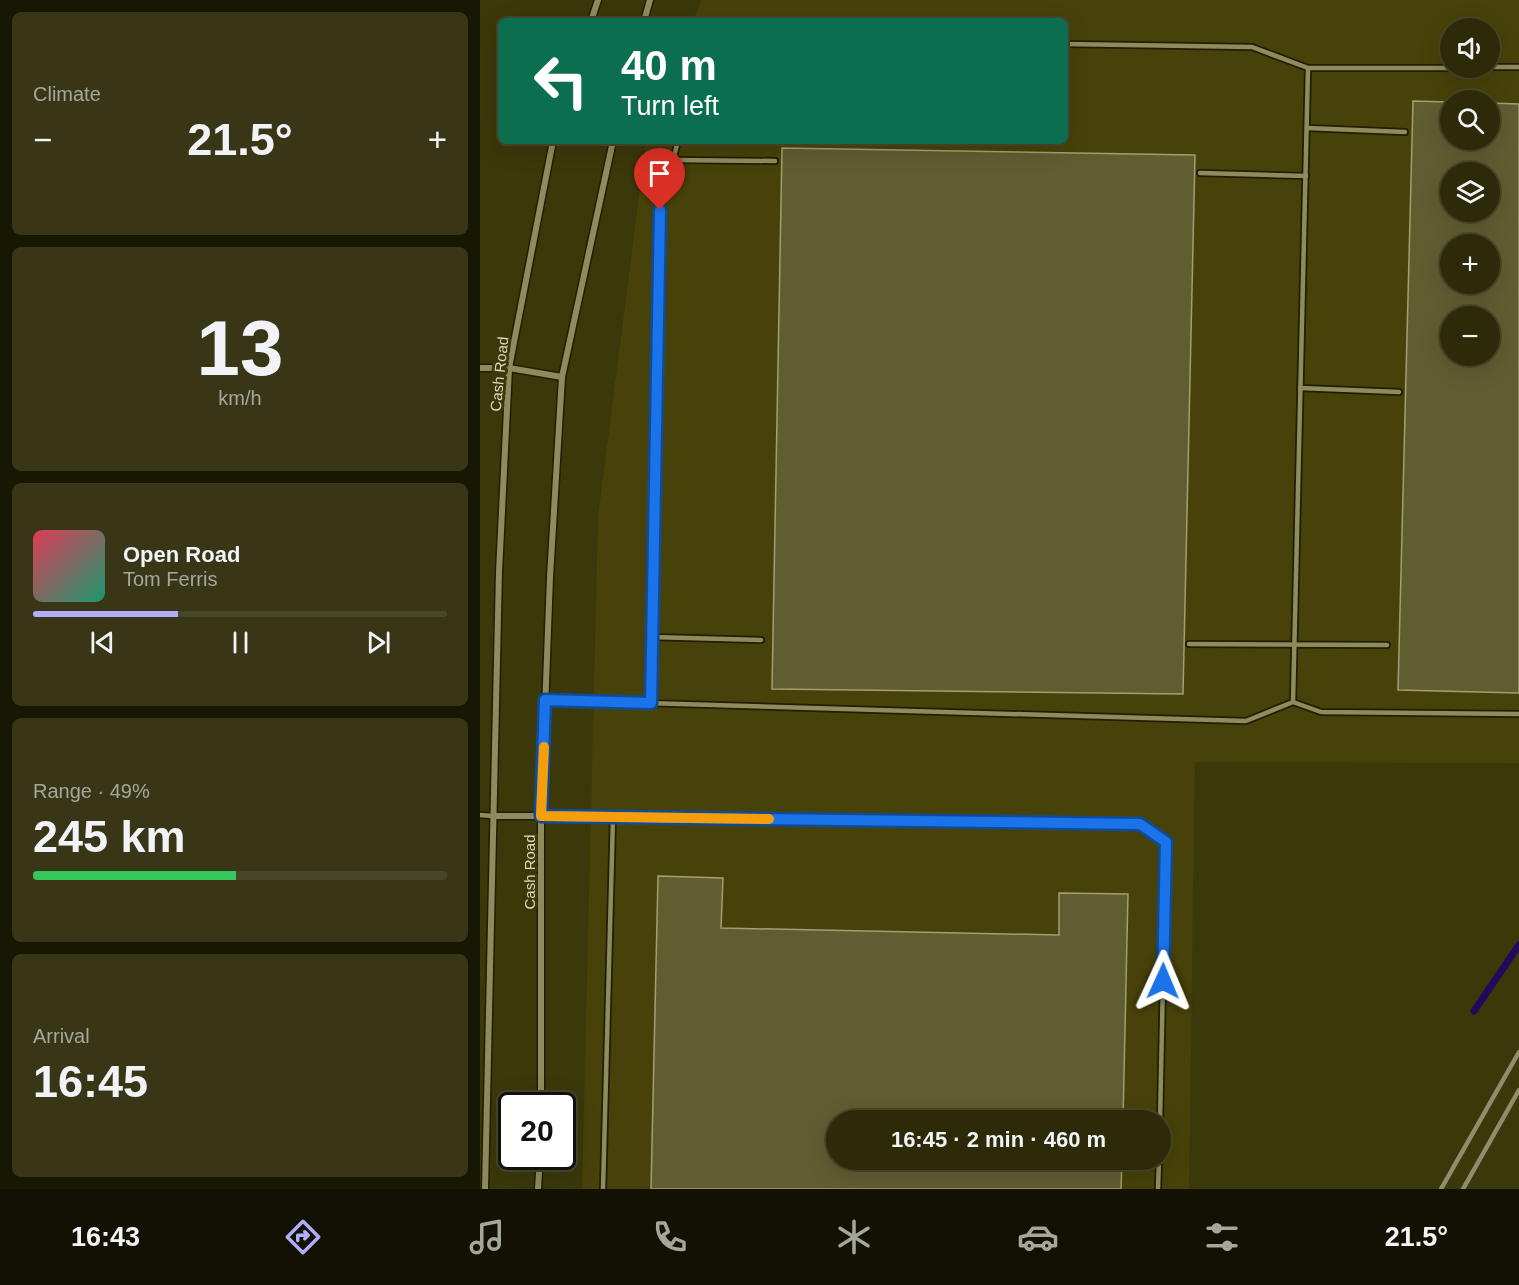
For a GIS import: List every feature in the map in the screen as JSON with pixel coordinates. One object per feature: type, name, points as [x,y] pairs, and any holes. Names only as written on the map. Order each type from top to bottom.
[{"type":"street","points":[[592,18],[598,0]]},
{"type":"street","points":[[645,18],[650,0]]},
{"type":"street","name":"Cash Road","points":[[485,1189],[499,572],[508,368],[553,144]]},
{"type":"street","name":"Cash Road","points":[[541,1092],[541,816],[549,577],[562,377],[612,144]]},
{"type":"street","points":[[480,368],[508,368],[562,377]]},
{"type":"street","points":[[493,816],[541,816]]},
{"type":"street","points":[[538,1189],[539,1170]]},
{"type":"lane","points":[[1068,44],[1252,47],[1308,68],[1440,68]]},
{"type":"lane","points":[[1500,67],[1519,67]]},
{"type":"lane","points":[[1293,702],[1308,68]]},
{"type":"lane","points":[[1307,128],[1405,132]]},
{"type":"lane","points":[[651,703],[660,210],[677,144]]},
{"type":"lane","points":[[673,159],[775,161]]},
{"type":"lane","points":[[1200,173],[1306,176]]},
{"type":"lane","points":[[1300,388],[1399,392]]},
{"type":"lane","points":[[651,637],[761,640]]},
{"type":"lane","points":[[1189,644],[1388,645]]},
{"type":"lane","points":[[545,700],[1246,721],[1293,702],[1322,712],[1519,714]]},
{"type":"lane","points":[[480,815],[493,816]]},
{"type":"lane","points":[[541,816],[1140,824],[1166,842],[1160,1110]]},
{"type":"lane","points":[[603,1189],[613,817]]},
{"type":"lane","points":[[1158,1189],[1159,1170]]},
{"type":"shaded area","points":[[702,0],[1519,0],[1519,763],[1195,762],[1189,1189],[582,1189],[598,517],[646,144],[1068,144],[1068,18],[694,18]]},
{"type":"building","points":[[1413,101],[1440,102],[1440,150],[1500,150],[1500,103],[1519,104],[1519,693],[1398,690]]},
{"type":"building","points":[[782,148],[1195,155],[1183,694],[772,689]]},
{"type":"building","points":[[658,876],[723,878],[721,928],[1059,935],[1059,893],[1128,894],[1123,1110],[826,1110],[826,1170],[1122,1170],[1121,1189],[651,1189]]},
{"type":"waterway","points":[[1474,1011],[1519,945]]},
{"type":"railway","points":[[1441,1189],[1519,1052]]},
{"type":"railway","points":[[1463,1189],[1519,1090]]},
{"type":"slow traffic","points":[[544,747],[541,816],[769,819]]},
{"type":"route","points":[[660,210],[651,703],[545,700],[541,816],[1140,824],[1166,842],[1163,981]]}]
